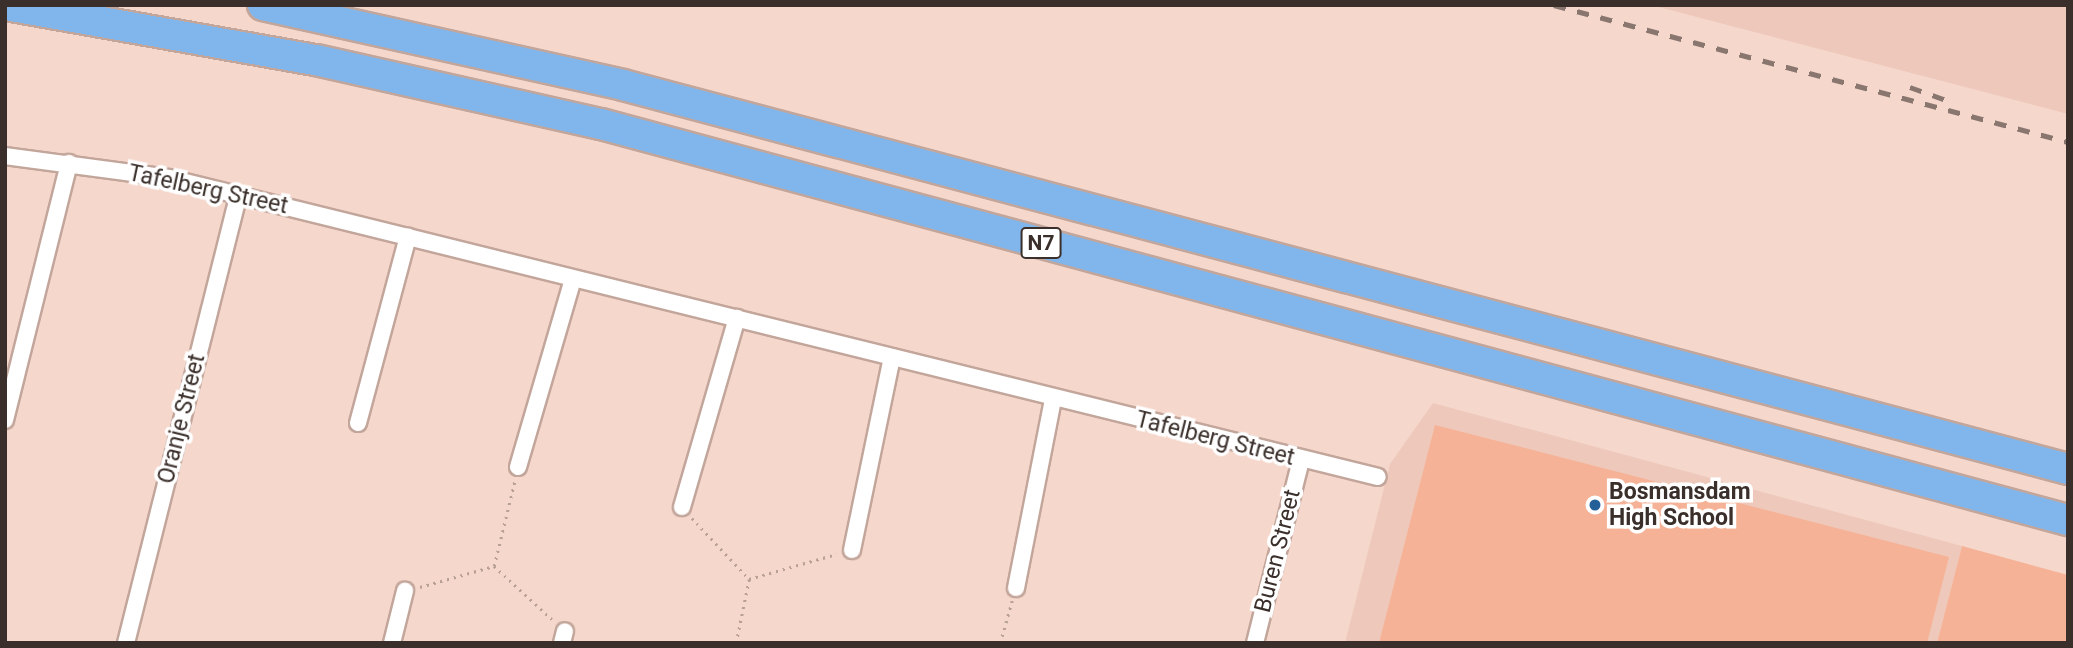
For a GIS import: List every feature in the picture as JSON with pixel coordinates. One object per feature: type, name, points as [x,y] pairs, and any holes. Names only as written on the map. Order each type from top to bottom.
[{"type":"highway","name":"N7","points":[[6,5],[278,53],[601,124],[2068,520]]},
{"type":"highway","name":"N7","points":[[262,5],[623,85],[2068,469]]},
{"type":"street","name":"Tafelberg Street","points":[[5,156],[169,178],[737,318],[1053,400],[1378,477]]},
{"type":"street","points":[[5,420],[69,163]]},
{"type":"street","name":"Oranje Street","points":[[127,643],[238,195]]},
{"type":"street","points":[[358,423],[408,237]]},
{"type":"street","points":[[518,467],[573,279]]},
{"type":"street","points":[[682,507],[737,318]]},
{"type":"street","points":[[852,550],[892,357]]},
{"type":"street","points":[[1016,588],[1053,400]]},
{"type":"street","name":"Buren Street","points":[[1255,643],[1301,460]]},
{"type":"street","points":[[392,643],[405,591]]},
{"type":"path","points":[[494,566],[518,467]]},
{"type":"path","points":[[682,507],[749,579]]},
{"type":"path","points":[[749,579],[852,550]]},
{"type":"path","points":[[405,591],[494,566]]},
{"type":"path","points":[[494,566],[563,637]]},
{"type":"path","points":[[736,643],[749,579]]},
{"type":"path","points":[[1000,643],[1016,588]]},
{"type":"shaded area","points":[[1651,5],[2068,5],[2068,114]]},
{"type":"shaded area","name":"Bosmansdam High School","points":[[1433,403],[1962,546],[1937,643],[1345,643],[1390,464]]},
{"type":"shaded area","name":"Bosmansdam High School","points":[[1435,425],[1949,557],[1927,643],[1379,643]]},
{"type":"shaded area","points":[[1962,546],[2068,575],[2068,643],[1937,643]]},
{"type":"railway","points":[[1554,5],[2068,142]]},
{"type":"railway","points":[[1910,87],[1949,101]]},
{"type":"place","name":"Bosmansdam High School","points":[[1595,505]]}]
